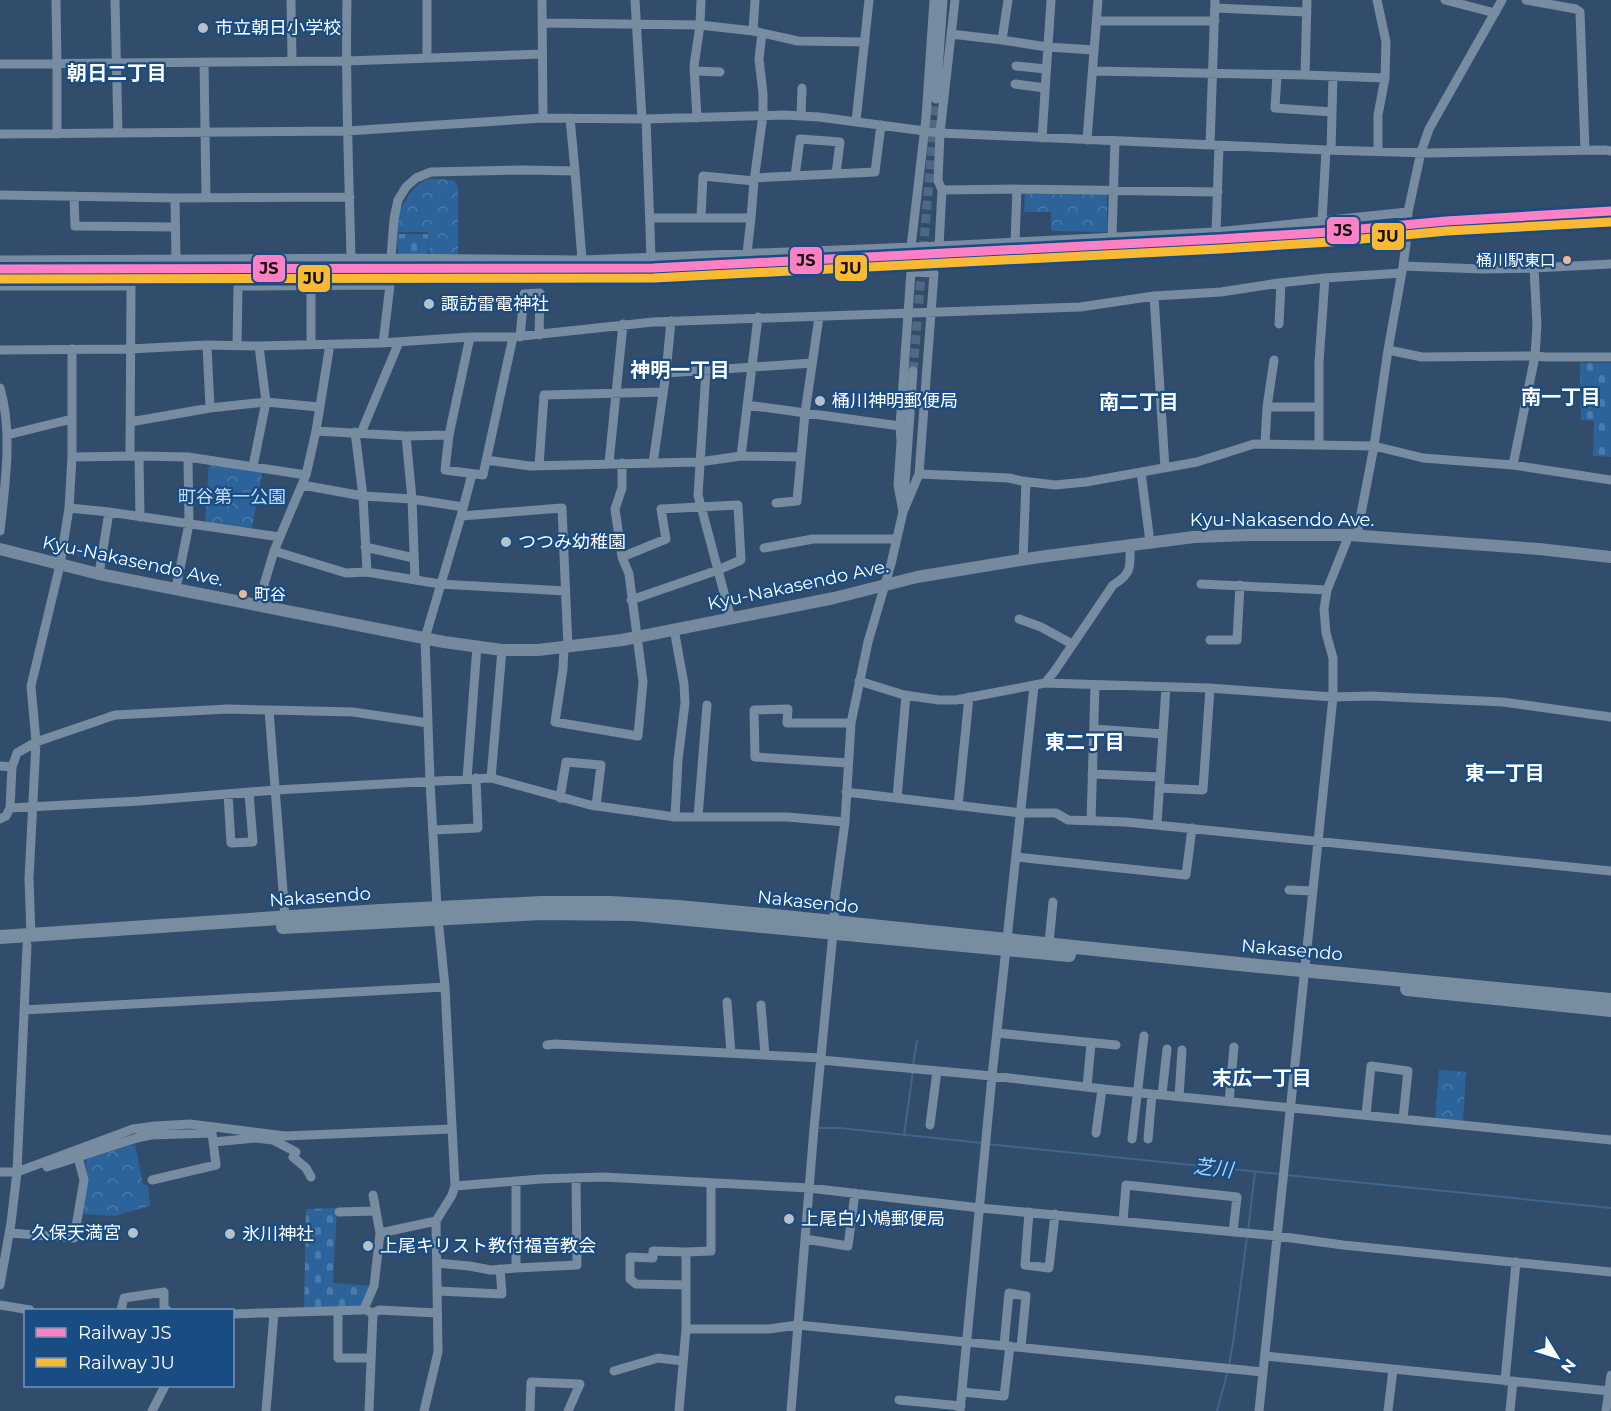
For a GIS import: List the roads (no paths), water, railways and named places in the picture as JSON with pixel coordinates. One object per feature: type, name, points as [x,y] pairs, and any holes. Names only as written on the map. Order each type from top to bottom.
[{"type":"highway","name":"Nakasendo","points":[[0,938],[29,940],[232,930],[541,903],[610,903],[711,910],[833,928],[1304,974],[1611,1000]]},
{"type":"highway","name":"Nakasendo","points":[[0,946],[29,940],[285,917],[438,913]]},
{"type":"highway","name":"Nakasendo","points":[[1007,944],[1049,943],[1611,1010]]},
{"type":"main road","name":"Kyu-Nakasendo Ave.","points":[[0,549],[99,574],[313,617],[502,650],[538,650],[636,637],[865,591],[917,577],[1130,544],[1194,537],[1353,535],[1539,549],[1611,557]]},
{"type":"street","points":[[56,0],[57,134]]},
{"type":"street","points":[[115,0],[118,133]]},
{"type":"street","points":[[291,0],[292,62]]},
{"type":"street","points":[[347,0],[347,131],[351,259]]},
{"type":"street","points":[[427,0],[427,58]]},
{"type":"street","points":[[543,0],[543,118]]},
{"type":"street","points":[[635,0],[651,257]]},
{"type":"street","points":[[698,118],[695,71],[701,0]]},
{"type":"street","points":[[747,253],[763,115],[755,0]]},
{"type":"street","points":[[856,122],[869,0]]},
{"type":"street","points":[[911,247],[926,118],[933,0]]},
{"type":"street","points":[[936,99],[943,0]]},
{"type":"street","points":[[939,246],[942,190],[938,181],[940,134],[955,0]]},
{"type":"street","points":[[1002,40],[1008,0]]},
{"type":"street","points":[[1042,138],[1051,0]]},
{"type":"street","points":[[1087,140],[1098,0]]},
{"type":"street","points":[[1305,75],[1307,0]]},
{"type":"street","points":[[1377,0],[1386,42],[1385,78],[1378,115],[1378,152]]},
{"type":"street","points":[[1445,0],[1495,13]]},
{"type":"street","points":[[1259,1411],[1333,697],[1333,658],[1326,633],[1324,609],[1327,590],[1353,535],[1374,446],[1407,237],[1408,212],[1421,152],[1430,129],[1502,0]]},
{"type":"street","points":[[1526,0],[1579,10]]},
{"type":"street","points":[[1580,0],[1585,150]]},
{"type":"street","points":[[1216,232],[1218,192],[1215,145],[1215,4],[1307,12]]},
{"type":"street","points":[[1097,21],[1215,21]]},
{"type":"street","points":[[543,23],[700,25],[758,32],[798,41],[865,42]]},
{"type":"street","points":[[951,34],[1047,47],[1094,50]]},
{"type":"street","points":[[0,63],[292,62],[542,54]]},
{"type":"street","points":[[204,62],[206,197]]},
{"type":"street","points":[[1016,66],[1046,69]]},
{"type":"street","points":[[695,71],[720,72]]},
{"type":"street","points":[[1093,71],[1385,78]]},
{"type":"street","points":[[1277,75],[1275,108],[1332,112]]},
{"type":"street","points":[[1322,221],[1334,76]]},
{"type":"street","points":[[1015,84],[1045,88]]},
{"type":"street","points":[[801,116],[802,88]]},
{"type":"street","points":[[0,134],[347,131],[543,118],[644,119],[763,115],[801,116],[940,134],[1378,152],[1609,150]]},
{"type":"street","points":[[570,118],[582,260]]},
{"type":"street","points":[[701,217],[702,176],[754,180],[875,172],[881,125]]},
{"type":"street","points":[[795,176],[800,139],[840,142],[836,174]]},
{"type":"street","points":[[1112,237],[1115,141]]},
{"type":"street","points":[[391,258],[398,200],[406,187],[416,178],[431,172],[575,171]]},
{"type":"street","points":[[1015,242],[1017,189]]},
{"type":"street","points":[[942,190],[1218,192]]},
{"type":"street","points":[[0,195],[175,198],[350,197]]},
{"type":"street","points":[[74,196],[75,226],[175,227]]},
{"type":"street","points":[[175,198],[176,259]]},
{"type":"street","points":[[0,260],[391,258],[582,260],[1216,232],[1408,212]]},
{"type":"street","points":[[650,218],[751,218]]},
{"type":"street","points":[[0,350],[383,343],[517,337],[623,324],[671,321],[1080,307],[1154,296],[1221,292],[1402,269],[1534,268],[1611,264]]},
{"type":"street","points":[[1512,465],[1535,356],[1538,324],[1534,268]]},
{"type":"street","points":[[911,272],[934,273],[919,474],[903,512],[898,485],[911,272]]},
{"type":"street","points":[[1319,445],[1319,362],[1325,278]]},
{"type":"street","points":[[1279,324],[1281,283]]},
{"type":"street","points":[[237,346],[238,286],[390,285],[383,343]]},
{"type":"street","points":[[0,286],[131,286],[130,422],[140,517]]},
{"type":"street","points":[[311,286],[311,344]]},
{"type":"street","points":[[470,338],[445,470],[483,475],[517,337],[524,294],[540,293],[539,335]]},
{"type":"street","points":[[1154,296],[1165,468]]},
{"type":"street","points":[[741,456],[758,317]]},
{"type":"street","points":[[776,503],[797,501],[805,413],[819,317]]},
{"type":"street","points":[[653,463],[671,321]]},
{"type":"street","points":[[609,463],[623,324]]},
{"type":"street","points":[[367,572],[358,432],[399,342]]},
{"type":"street","points":[[258,605],[274,551],[306,475],[316,431],[330,344]]},
{"type":"street","points":[[207,345],[210,408]]},
{"type":"street","points":[[253,466],[266,402],[258,346]]},
{"type":"street","points":[[0,1285],[11,1228],[17,1174],[36,742],[31,686],[60,565],[69,508],[72,457],[72,349]]},
{"type":"street","points":[[1388,350],[1422,357],[1611,357]]},
{"type":"street","points":[[1265,444],[1267,407],[1274,360]]},
{"type":"street","points":[[666,373],[812,363]]},
{"type":"street","points":[[706,371],[698,495],[731,619]]},
{"type":"street","points":[[791,1411],[835,896],[845,822],[851,723],[868,642],[903,512],[913,371]]},
{"type":"street","points":[[0,388],[7,435],[0,531]]},
{"type":"street","points":[[539,466],[544,395],[663,392]]},
{"type":"street","points":[[130,422],[210,408],[266,402],[320,407]]},
{"type":"street","points":[[747,405],[900,426]]},
{"type":"street","points":[[1267,407],[1319,407]]},
{"type":"street","points":[[7,435],[72,419]]},
{"type":"street","points":[[316,431],[406,436],[450,435]]},
{"type":"street","points":[[406,436],[412,499],[415,579]]},
{"type":"street","points":[[919,474],[1009,478],[1055,484],[1086,482],[1197,462],[1254,444],[1265,444],[1374,446],[1423,458],[1512,465],[1611,480]]},
{"type":"street","points":[[486,460],[539,466],[699,462],[741,456],[801,457]]},
{"type":"street","points":[[72,457],[188,458],[306,475]]},
{"type":"street","points":[[176,588],[189,524],[188,458]]},
{"type":"street","points":[[302,485],[363,496],[412,499],[462,512],[562,508],[566,647],[555,722],[638,736],[643,681],[628,574],[622,556],[615,509],[622,489],[622,463]]},
{"type":"street","points":[[1141,472],[1150,542]]},
{"type":"street","points":[[424,1411],[438,1352],[436,1221],[455,1186],[445,987],[430,781],[425,638],[472,474]]},
{"type":"street","points":[[1023,560],[1026,482]]},
{"type":"street","points":[[622,556],[666,539],[661,510],[738,505],[741,560],[632,600]]},
{"type":"street","points":[[69,508],[280,537]]},
{"type":"street","points":[[99,574],[109,512]]},
{"type":"street","points":[[764,548],[813,538],[897,539]]},
{"type":"street","points":[[1045,683],[1113,585],[1126,576],[1130,569],[1130,544]]},
{"type":"street","points":[[365,547],[414,558]]},
{"type":"street","points":[[274,551],[346,573],[367,572],[440,584],[566,591]]},
{"type":"street","points":[[1201,584],[1327,590]]},
{"type":"street","points":[[1210,640],[1237,640],[1240,585]]},
{"type":"street","points":[[1019,619],[1041,627],[1072,644]]},
{"type":"street","points":[[674,629],[684,684],[685,703],[678,760],[675,817]]},
{"type":"street","points":[[433,830],[478,828],[472,779],[477,646]]},
{"type":"street","points":[[491,778],[502,650]]},
{"type":"street","points":[[859,681],[906,695],[939,700],[969,698],[1045,683],[1210,688],[1333,697],[1371,696],[1503,702],[1611,717]]},
{"type":"street","points":[[1090,821],[1095,685]]},
{"type":"street","points":[[899,1400],[961,1408],[992,1076],[1034,686]]},
{"type":"street","points":[[1157,825],[1166,687]]},
{"type":"street","points":[[1159,788],[1203,790],[1210,688]]},
{"type":"street","points":[[897,798],[906,695]]},
{"type":"street","points":[[958,806],[969,698]]},
{"type":"street","points":[[698,817],[707,705]]},
{"type":"street","points":[[0,819],[6,816],[10,808],[12,767],[17,753],[36,742],[114,715],[228,709],[352,712],[428,723]]},
{"type":"street","points":[[848,763],[755,758],[754,710],[788,709],[787,723],[851,723]]},
{"type":"street","points":[[269,710],[285,917]]},
{"type":"street","points":[[1094,729],[1163,734]]},
{"type":"street","points":[[560,798],[566,762],[601,765],[596,806]]},
{"type":"street","points":[[0,766],[12,767]]},
{"type":"street","points":[[1092,774],[1160,777]]},
{"type":"street","points":[[10,808],[491,778],[596,806],[675,817],[787,817],[845,822]]},
{"type":"street","points":[[228,794],[231,843],[253,842],[249,792]]},
{"type":"street","points":[[846,792],[1021,813],[1056,813],[1068,820],[1192,828],[1611,871]]},
{"type":"street","points":[[1016,857],[1186,875],[1192,828]]},
{"type":"street","points":[[1289,890],[1313,891]]},
{"type":"street","points":[[1049,943],[1053,903]]},
{"type":"street","points":[[24,1010],[445,987]]},
{"type":"street","points":[[727,1002],[730,1053]]},
{"type":"street","points":[[761,1005],[765,1055]]},
{"type":"street","points":[[997,1033],[1116,1045]]},
{"type":"street","points":[[1132,1139],[1144,1036]]},
{"type":"street","points":[[1086,1087],[1091,1043]]},
{"type":"street","points":[[547,1045],[821,1059],[1611,1140]]},
{"type":"street","points":[[1229,1102],[1234,1047]]},
{"type":"street","points":[[1148,1139],[1167,1049]]},
{"type":"street","points":[[1179,1097],[1182,1050]]},
{"type":"street","points":[[1366,1115],[1371,1066],[1408,1071],[1403,1119]]},
{"type":"street","points":[[930,1125],[937,1071]]},
{"type":"street","points":[[1096,1133],[1102,1089]]},
{"type":"street","points":[[17,1174],[133,1129],[190,1124],[214,1134],[273,1140],[296,1152],[293,1157],[306,1168],[311,1177]]},
{"type":"street","points":[[0,1172],[17,1174],[152,1135],[285,1136],[452,1129]]},
{"type":"street","points":[[152,1180],[216,1165],[214,1134]]},
{"type":"street","points":[[0,1223],[11,1228],[74,1238],[84,1180],[78,1157]]},
{"type":"street","points":[[455,1186],[603,1177],[809,1188],[980,1208],[1277,1236],[1343,1245],[1611,1272]]},
{"type":"street","points":[[436,1263],[491,1270],[577,1265],[576,1178]]},
{"type":"street","points":[[516,1181],[516,1268]]},
{"type":"street","points":[[686,1285],[636,1284],[630,1279],[630,1257],[653,1258],[653,1251],[711,1251],[711,1183]]},
{"type":"street","points":[[1123,1221],[1126,1185],[1237,1197],[1233,1232]]},
{"type":"street","points":[[805,1239],[848,1246],[855,1193]]},
{"type":"street","points":[[369,1411],[371,1358],[369,1311],[380,1233],[373,1195]]},
{"type":"street","points":[[339,1212],[376,1211]]},
{"type":"street","points":[[1029,1212],[1025,1265],[1049,1268],[1055,1214]]},
{"type":"street","points":[[380,1233],[436,1221]]},
{"type":"street","points":[[679,1411],[686,1329],[686,1252]]},
{"type":"street","points":[[1510,1411],[1509,1381],[1516,1262]]},
{"type":"street","points":[[437,1292],[502,1294],[500,1269]]},
{"type":"street","points":[[121,1309],[124,1298],[164,1292],[164,1309]]},
{"type":"street","points":[[962,1392],[1004,1396],[1009,1293],[1026,1296],[1021,1347]]},
{"type":"street","points":[[0,1305],[24,1310]]},
{"type":"street","points":[[234,1314],[362,1310],[437,1313]]},
{"type":"street","points":[[338,1311],[338,1358],[371,1358]]},
{"type":"street","points":[[266,1411],[274,1313]]},
{"type":"street","points":[[686,1329],[769,1329],[798,1324],[1263,1372]]},
{"type":"street","points":[[1265,1356],[1609,1391]]},
{"type":"street","points":[[614,1371],[658,1358],[683,1361]]},
{"type":"street","points":[[1388,1411],[1393,1369]]},
{"type":"street","points":[[1606,1411],[1611,1375]]},
{"type":"street","points":[[530,1411],[531,1382],[580,1384],[568,1411]]},
{"type":"street","points":[[152,1411],[164,1387]]},
{"type":"waterway","points":[[913,1065],[917,1041]]},
{"type":"waterway","points":[[904,1135],[913,1071]]},
{"type":"waterway","name":"芝川","points":[[817,1128],[840,1128],[982,1143]]},
{"type":"waterway","name":"芝川","points":[[987,1144],[1280,1174]]},
{"type":"waterway","points":[[1248,1231],[1255,1172]]},
{"type":"waterway","name":"芝川","points":[[1286,1175],[1611,1208]]},
{"type":"waterway","points":[[1229,1365],[1247,1237]]},
{"type":"waterway","points":[[1217,1411],[1228,1370]]},
{"type":"tunnel","points":[[913,371],[936,99]]},
{"type":"rail line","name":"JS","points":[[0,269],[653,268],[1219,239],[1611,211]]},
{"type":"rail line","name":"JU","points":[[0,279],[654,278],[1220,249],[1447,231],[1611,222]]},
{"type":"place","name":"市立朝日小学校","points":[[203,28]]},
{"type":"place","name":"桶川駅東口","points":[[1567,260]]},
{"type":"place","name":"諏訪雷電神社","points":[[429,304]]},
{"type":"place","name":"桶川神明郵便局","points":[[820,401]]},
{"type":"place","name":"つつみ幼稚園","points":[[506,542]]},
{"type":"place","name":"町谷","points":[[243,594]]},
{"type":"place","name":"上尾白小鳩郵便局","points":[[789,1219]]},
{"type":"place","name":"久保天満宮","points":[[133,1233]]},
{"type":"place","name":"氷川神社","points":[[230,1234]]},
{"type":"place","name":"上尾キリスト教付福音教会","points":[[368,1246]]},
{"type":"district","name":"朝日二丁目","points":[[117,73]]},
{"type":"district","name":"神明一丁目","points":[[680,370]]},
{"type":"district","name":"南一丁目","points":[[1561,397]]},
{"type":"district","name":"南二丁目","points":[[1139,402]]},
{"type":"district","name":"東二丁目","points":[[1085,742]]},
{"type":"district","name":"東一丁目","points":[[1505,773]]},
{"type":"district","name":"末広一丁目","points":[[1262,1078]]},
{"type":"park label","name":"町谷第一公園","points":[[232,497]]}]
